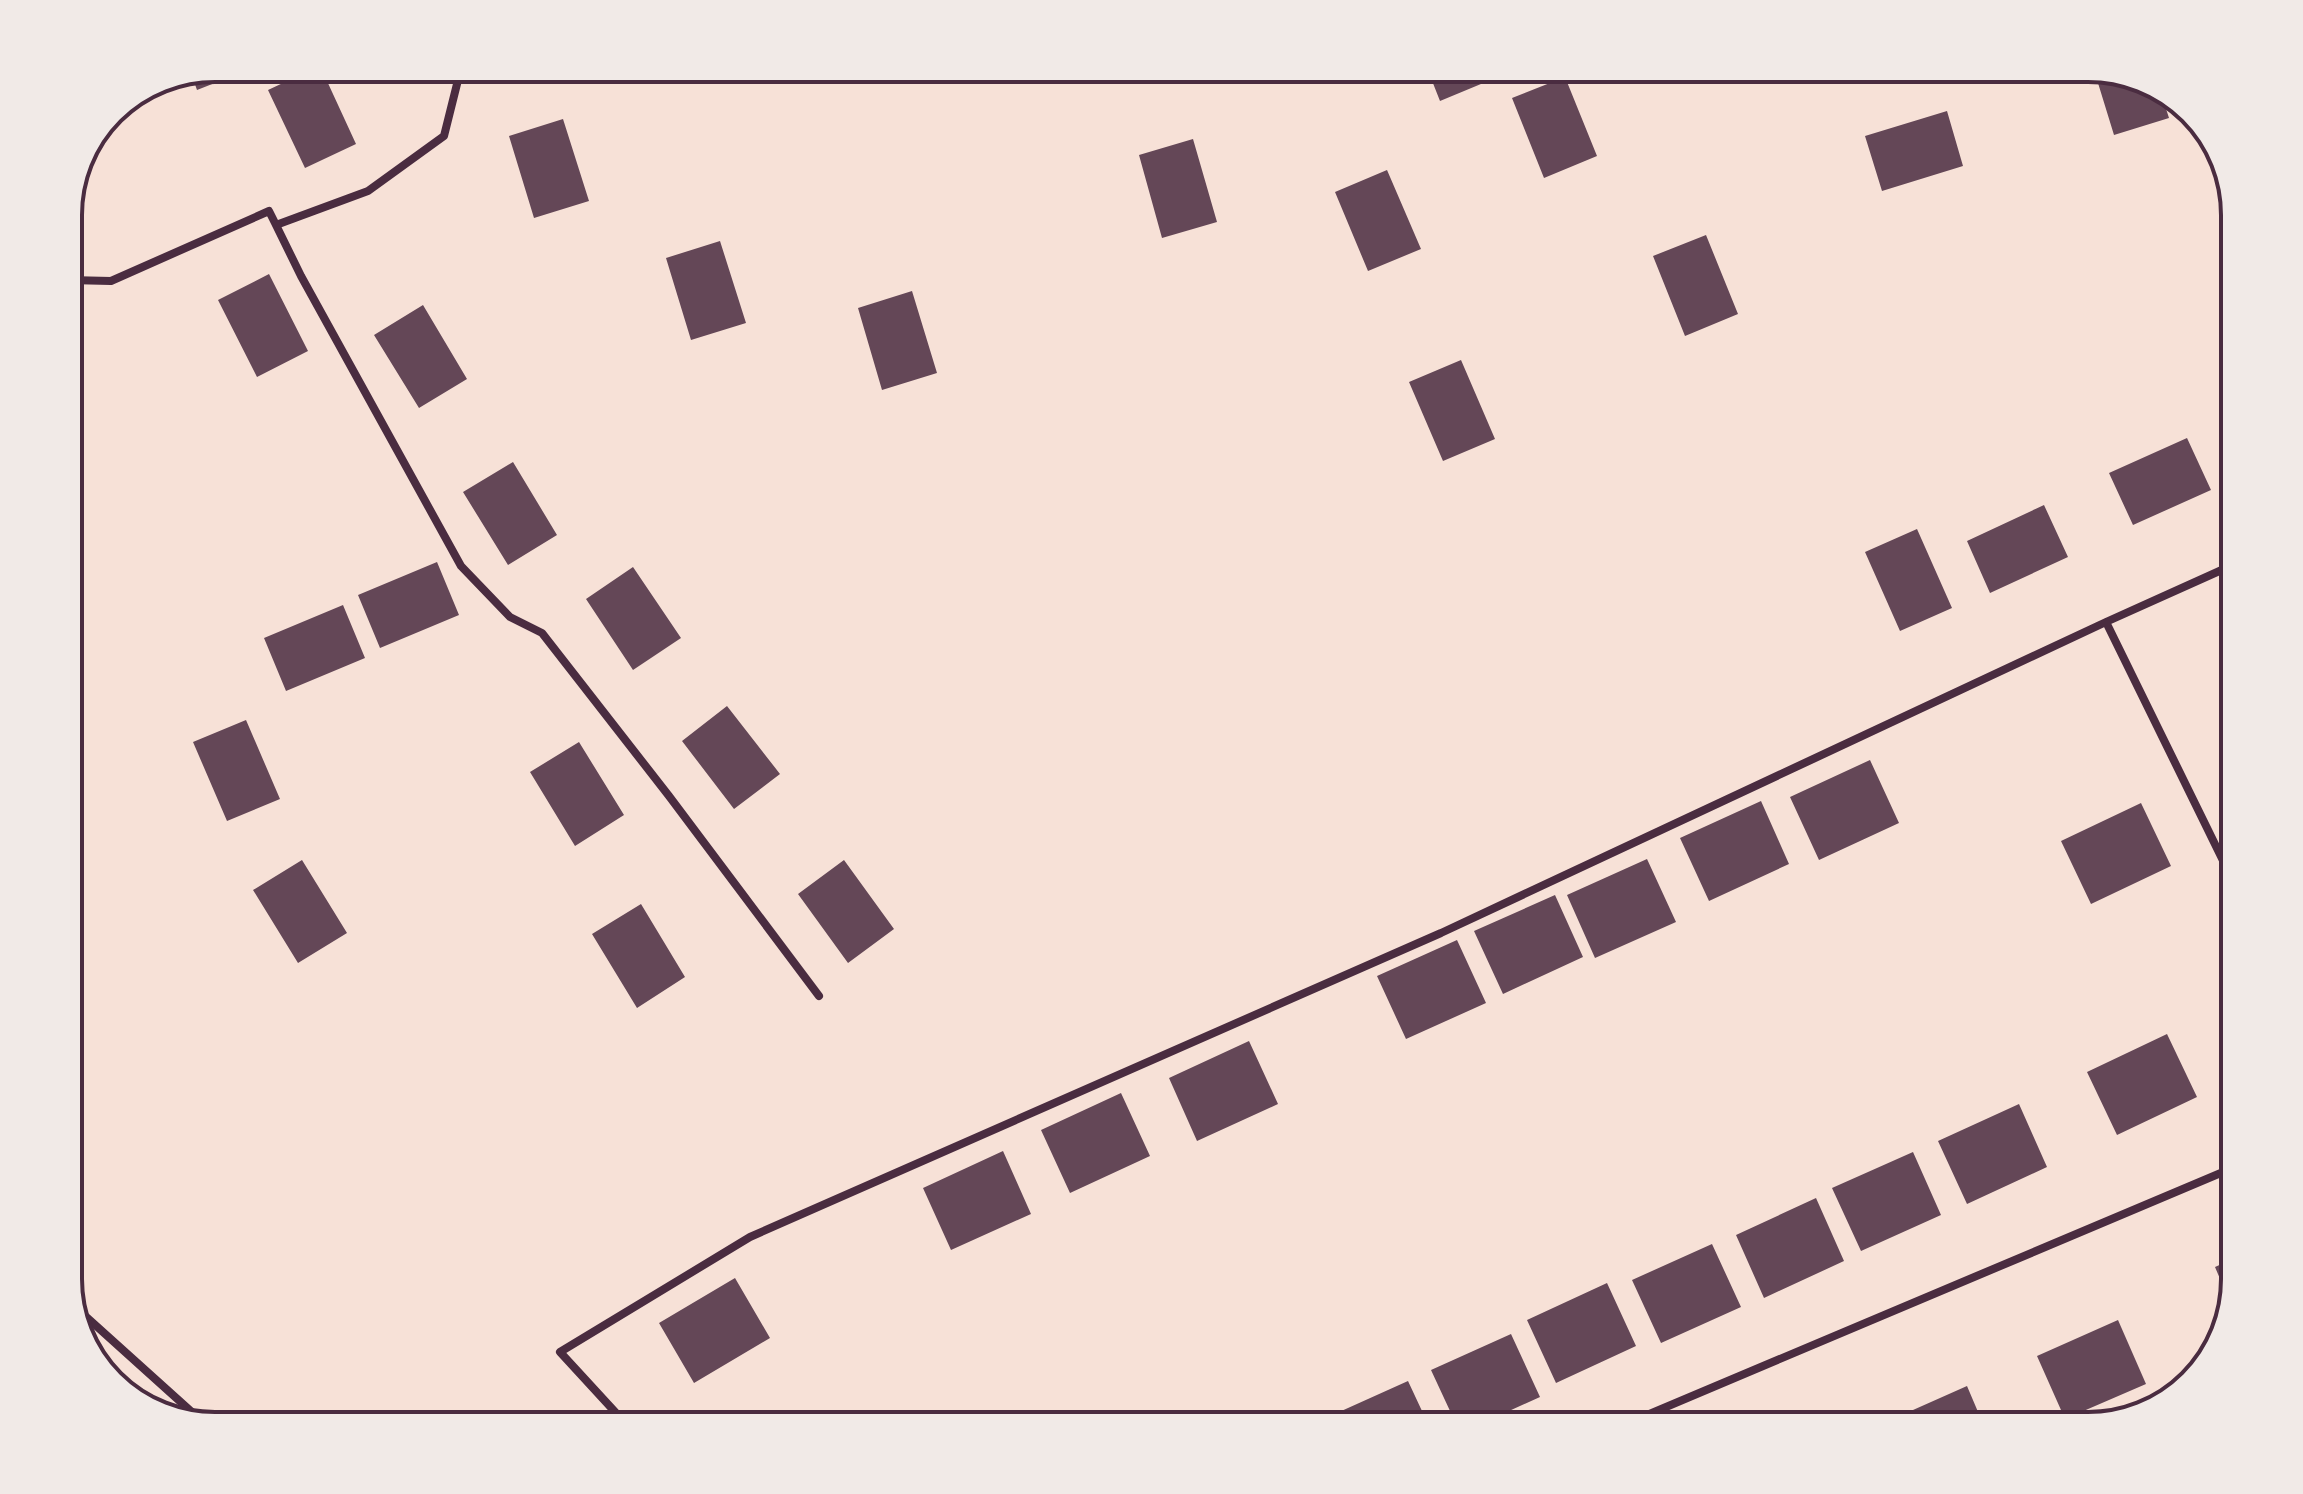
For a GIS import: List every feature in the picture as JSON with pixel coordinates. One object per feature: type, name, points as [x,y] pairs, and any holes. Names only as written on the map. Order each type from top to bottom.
[{"type":"street","points":[[276,225],[368,191],[444,136],[458,82]]},
{"type":"street","points":[[82,280],[111,281],[269,211],[301,276],[461,566],[510,617],[542,633],[819,996]]},
{"type":"street","points":[[615,1412],[560,1352],[750,1237],[1441,933],[2221,570]]},
{"type":"street","points":[[2106,622],[2221,856]]},
{"type":"street","points":[[1654,1412],[2221,1173]]},
{"type":"street","points":[[89,1319],[188,1409]]},
{"type":"building","points":[[217,82],[197,90],[195,84]]},
{"type":"building","points":[[285,82],[327,82],[356,144],[305,168],[268,90]]},
{"type":"building","points":[[1433,82],[1486,82],[1440,101]]},
{"type":"building","points":[[1552,82],[1567,82],[1597,156],[1544,178],[1512,98]]},
{"type":"building","points":[[2098,83],[2131,89],[2165,107],[2169,118],[2114,135]]},
{"type":"building","points":[[1947,111],[1963,166],[1882,191],[1865,136]]},
{"type":"building","points":[[563,119],[589,201],[534,218],[509,136]]},
{"type":"building","points":[[1193,139],[1217,222],[1162,238],[1139,155]]},
{"type":"building","points":[[1387,170],[1421,249],[1368,271],[1335,192]]},
{"type":"building","points":[[1706,235],[1738,314],[1685,336],[1653,256]]},
{"type":"building","points":[[720,241],[746,323],[691,340],[666,258]]},
{"type":"building","points":[[269,274],[308,351],[257,377],[218,300]]},
{"type":"building","points":[[912,291],[937,373],[882,390],[858,308]]},
{"type":"building","points":[[423,305],[467,379],[419,408],[374,335]]},
{"type":"building","points":[[1461,360],[1495,439],[1443,461],[1409,382]]},
{"type":"building","points":[[2187,438],[2211,490],[2133,525],[2109,473]]},
{"type":"building","points":[[513,462],[557,535],[508,565],[463,492]]},
{"type":"building","points":[[2044,505],[2068,557],[1990,593],[1967,541]]},
{"type":"building","points":[[1917,529],[1952,608],[1900,631],[1865,552]]},
{"type":"building","points":[[437,562],[459,615],[380,648],[358,595]]},
{"type":"building","points":[[633,567],[681,638],[633,670],[586,599]]},
{"type":"building","points":[[343,605],[365,658],[286,691],[264,638]]},
{"type":"building","points":[[727,706],[780,774],[734,809],[682,741]]},
{"type":"building","points":[[246,720],[280,799],[227,821],[193,742]]},
{"type":"building","points":[[579,742],[624,815],[575,846],[530,772]]},
{"type":"building","points":[[1870,760],[1899,823],[1819,860],[1790,797]]},
{"type":"building","points":[[1761,801],[1789,864],[1709,901],[1680,838]]},
{"type":"building","points":[[2141,803],[2171,866],[2091,904],[2061,841]]},
{"type":"building","points":[[1647,859],[1676,922],[1595,958],[1567,895]]},
{"type":"building","points":[[302,860],[347,933],[298,963],[253,890]]},
{"type":"building","points":[[844,860],[894,929],[848,963],[798,894]]},
{"type":"building","points":[[1555,895],[1583,957],[1503,994],[1474,931]]},
{"type":"building","points":[[641,904],[685,977],[637,1008],[592,934]]},
{"type":"building","points":[[1457,940],[1486,1003],[1406,1039],[1377,976]]},
{"type":"building","points":[[2167,1034],[2197,1097],[2117,1135],[2087,1072]]},
{"type":"building","points":[[1249,1041],[1278,1104],[1197,1141],[1169,1078]]},
{"type":"building","points":[[1121,1093],[1150,1156],[1070,1193],[1041,1130]]},
{"type":"building","points":[[2019,1104],[2047,1167],[1967,1204],[1938,1141]]},
{"type":"building","points":[[1003,1151],[1031,1214],[951,1250],[923,1188]]},
{"type":"building","points":[[1913,1152],[1941,1215],[1861,1251],[1832,1188]]},
{"type":"building","points":[[1816,1198],[1844,1261],[1764,1298],[1736,1235]]},
{"type":"building","points":[[1712,1244],[1741,1307],[1661,1343],[1632,1280]]},
{"type":"building","points":[[2221,1264],[2221,1281],[2215,1267]]},
{"type":"building","points":[[735,1278],[770,1338],[694,1383],[659,1323]]},
{"type":"building","points":[[1607,1283],[1636,1346],[1556,1383],[1527,1320]]},
{"type":"building","points":[[2118,1320],[2146,1384],[2081,1412],[2062,1412],[2037,1356]]},
{"type":"building","points":[[1511,1334],[1540,1397],[1507,1412],[1450,1412],[1431,1370]]},
{"type":"building","points":[[1408,1381],[1422,1412],[1339,1412]]},
{"type":"building","points":[[1967,1386],[1978,1412],[1908,1412]]}]
